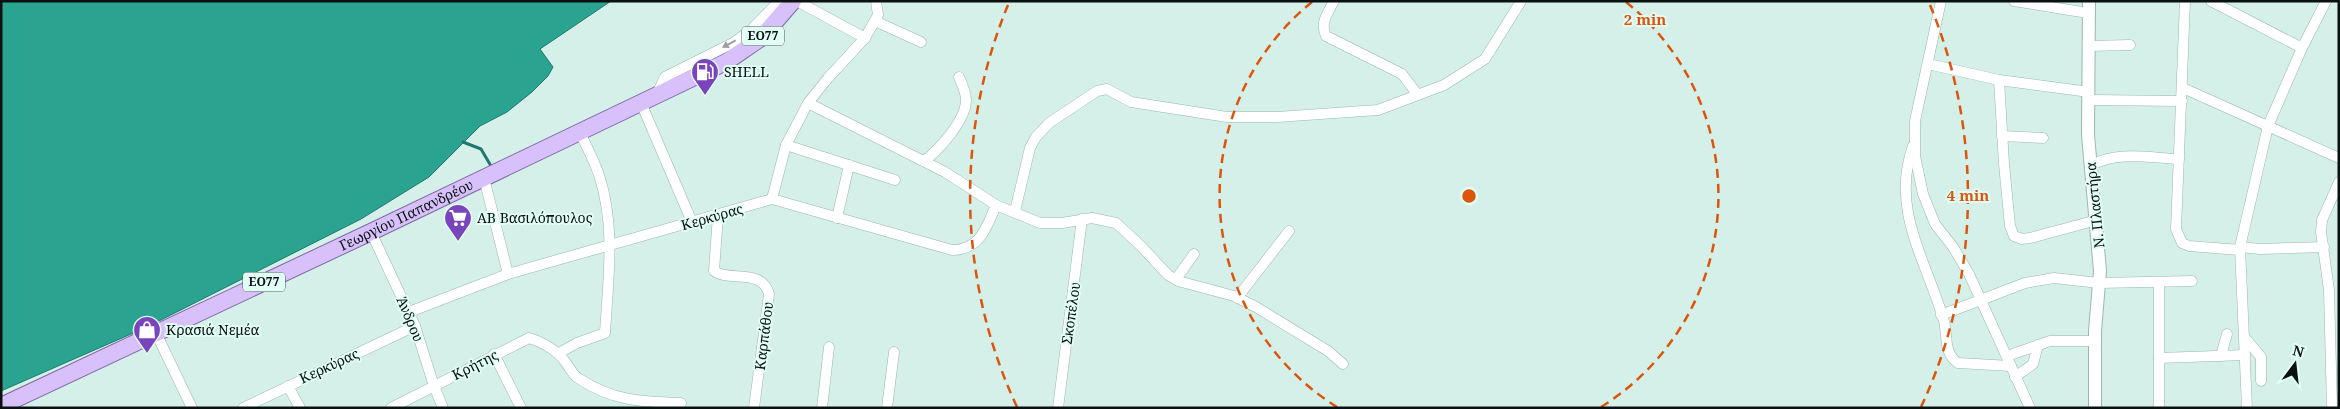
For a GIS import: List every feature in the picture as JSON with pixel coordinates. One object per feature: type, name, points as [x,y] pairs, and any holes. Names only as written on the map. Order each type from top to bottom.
[{"type":"main road","name":"Γεωργίου Παπανδρέου","points":[[1,406],[726,62],[761,38],[792,1]]},
{"type":"street","points":[[656,96],[665,77],[733,43],[752,29],[779,1]]},
{"type":"street","points":[[798,1],[865,38]]},
{"type":"street","points":[[876,1],[878,14],[865,38],[808,103],[786,145],[772,200],[943,249],[958,250],[969,247],[980,238],[996,205]]},
{"type":"street","points":[[1334,1],[1323,21],[1322,28],[1326,36],[1402,74],[1418,95]]},
{"type":"street","points":[[1014,211],[1030,148],[1036,137],[1049,123],[1097,91],[1107,89],[1131,102],[1235,117],[1277,117],[1378,110],[1444,85],[1486,59],[1521,1]]},
{"type":"street","points":[[1941,1],[1915,121],[1914,143],[1923,194],[1935,224],[1953,247],[1982,299],[2015,378],[2030,408]]},
{"type":"street","points":[[2014,1],[2089,7]]},
{"type":"street","points":[[2185,1],[2176,229],[2182,243],[2209,249],[2324,247]]},
{"type":"street","points":[[2211,1],[2302,48]]},
{"type":"street","points":[[2247,408],[2240,248],[2268,126],[2302,48],[2326,1]]},
{"type":"street","name":"Ν. Πλαστήρα","points":[[2089,7],[2090,166],[2097,220],[2100,282],[2095,341],[2095,408]]},
{"type":"street","points":[[874,21],[921,42]]},
{"type":"street","points":[[2088,46],[2130,45]]},
{"type":"street","points":[[1928,64],[1999,80],[2090,96],[2182,100]]},
{"type":"street","points":[[924,161],[946,139],[964,108],[966,95],[959,76]]},
{"type":"street","points":[[1999,80],[2010,226],[2016,239],[2030,238],[2097,220]]},
{"type":"street","points":[[2183,88],[2339,158]]},
{"type":"street","points":[[640,103],[692,222]]},
{"type":"street","points":[[808,103],[924,161],[996,205],[1040,223],[1062,223],[1082,219],[1104,219],[1116,223],[1141,246],[1163,271],[1176,280],[1237,298],[1316,343],[1343,364]]},
{"type":"street","points":[[580,132],[599,174],[606,204],[610,246],[604,333],[577,343],[559,353],[577,378],[634,405],[681,403]]},
{"type":"street","points":[[2002,136],[2042,138]]},
{"type":"street","points":[[1914,143],[1906,171],[1905,188],[1908,220],[1922,265],[1942,315],[1948,353],[1952,359],[1966,364],[2009,361],[2038,345],[2064,340],[2095,341]]},
{"type":"street","points":[[786,145],[895,180]]},
{"type":"street","points":[[2090,166],[2102,159],[2114,156],[2179,159]]},
{"type":"street","points":[[837,218],[850,165]]},
{"type":"street","points":[[484,178],[508,274]]},
{"type":"street","points":[[2332,408],[2330,307],[2322,220],[2339,182]]},
{"type":"street","name":"Κερκύρας","points":[[409,312],[508,274],[772,200]]},
{"type":"street","name":"Καρπάθου","points":[[718,215],[714,271],[719,275],[751,278],[766,286],[769,294],[756,407]]},
{"type":"street","name":"Σκοπέλου","points":[[1058,408],[1082,219]]},
{"type":"street","name":"Άνδρου","points":[[371,232],[415,326],[443,408]]},
{"type":"street","points":[[1237,298],[1289,232]]},
{"type":"street","points":[[1176,280],[1194,254]]},
{"type":"street","points":[[1942,315],[2025,283],[2048,278],[2069,278],[2100,282],[2159,283],[2192,281]]},
{"type":"street","points":[[2159,283],[2160,408]]},
{"type":"street","name":"Κερκύρας","points":[[243,408],[415,326]]},
{"type":"street","points":[[156,333],[192,408]]},
{"type":"street","points":[[2221,356],[2227,334]]},
{"type":"street","name":"Κρήτης","points":[[391,408],[494,354],[529,338],[542,342],[559,353]]},
{"type":"street","points":[[2245,338],[2262,354],[2261,381]]},
{"type":"street","points":[[2015,378],[2033,364],[2038,345]]},
{"type":"street","points":[[822,408],[829,348]]},
{"type":"street","points":[[887,408],[894,352]]},
{"type":"street","points":[[494,354],[521,408]]},
{"type":"street","points":[[2159,358],[2245,355]]},
{"type":"street","points":[[288,386],[300,408]]},
{"type":"shaded area","points":[[1,1],[611,1],[540,49],[553,67],[548,76],[507,112],[480,126],[429,177],[361,219],[147,327],[1,391]]},
{"type":"waterway","points":[[463,142],[481,149],[491,166]]},
{"type":"place","name":"SHELL","points":[[705,96]]},
{"type":"place","name":"ΑΒ Βασιλόπουλος","points":[[458,242]]},
{"type":"place","name":"Κρασιά Νεμέα","points":[[147,354]]}]
